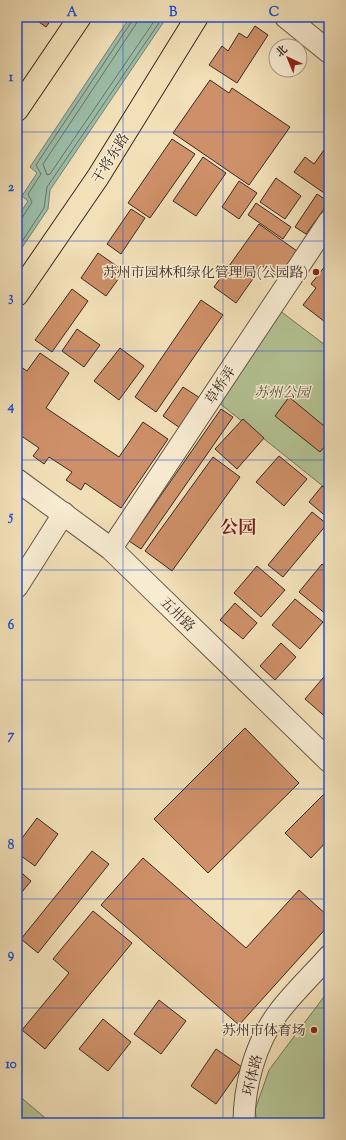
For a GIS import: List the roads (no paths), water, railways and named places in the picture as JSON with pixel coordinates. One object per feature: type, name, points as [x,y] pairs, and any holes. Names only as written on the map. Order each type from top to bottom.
[{"type":"main road","points":[[17,110],[80,17]]},
{"type":"main road","name":"干将东路","points":[[17,295],[94,183],[196,17]]},
{"type":"street","points":[[286,17],[329,52]]},
{"type":"street","name":"草桥弄","points":[[111,549],[329,220]]},
{"type":"street","name":"五卅路","points":[[17,480],[64,513],[111,549],[329,762]]},
{"type":"street","points":[[17,586],[64,513]]},
{"type":"street","name":"环体路","points":[[244,1123],[246,1093],[251,1071],[269,1027],[286,1003],[329,956]]},
{"type":"water","points":[[130,17],[167,17],[50,190],[48,209],[17,255],[17,218],[28,201],[22,196],[37,173],[30,167]]},
{"type":"place","name":"苏州市园林和绿化管理局(公园路)","points":[[316,272]]},
{"type":"place","name":"苏州市体育场","points":[[314,1030]]},
{"type":"district","name":"公园","points":[[238,527]]},
{"type":"park label","name":"苏州公园","points":[[282,392]]}]
